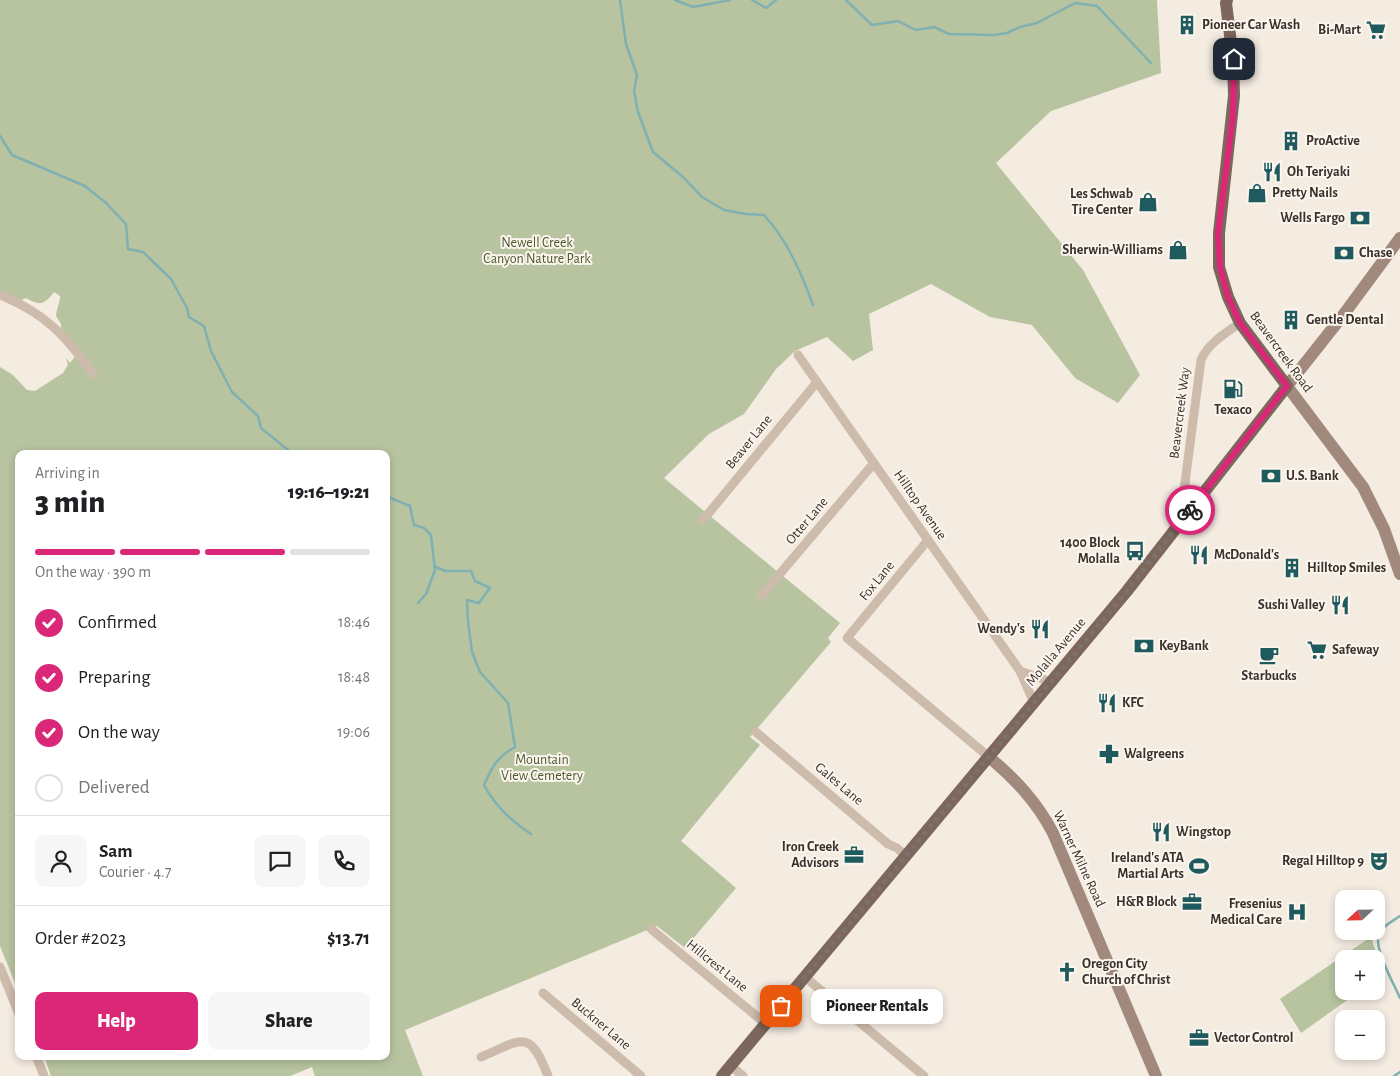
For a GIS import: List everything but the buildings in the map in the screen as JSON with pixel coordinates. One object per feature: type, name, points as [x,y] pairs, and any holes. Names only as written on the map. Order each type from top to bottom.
[{"type":"main road","name":"Beavercreek Road","points":[[1225,1],[1234,59],[1234,96],[1218,233],[1218,258],[1225,289],[1240,323],[1362,487],[1384,529],[1400,574]]},
{"type":"main road","name":"Molalla Avenue","points":[[722,1076],[1127,591],[1344,314],[1400,238]]},
{"type":"main road","name":"Warner Milne Road","points":[[989,756],[1027,793],[1040,810],[1053,833],[1156,1076]]},
{"type":"street","points":[[0,295],[32,309],[50,323],[78,352],[94,375]]},
{"type":"street","name":"Beavercreek Way","points":[[1180,523],[1199,371],[1203,356],[1215,342],[1240,323]]},
{"type":"street","name":"Hilltop Avenue","points":[[798,355],[1020,671],[1034,703]]},
{"type":"street","name":"Beaver Lane","points":[[703,520],[816,382]]},
{"type":"street","name":"Otter Lane","points":[[762,596],[874,463]]},
{"type":"street","name":"Fox Lane","points":[[847,638],[928,540]]},
{"type":"street","name":"Warner Milne Road","points":[[847,638],[989,756]]},
{"type":"street","points":[[1020,671],[1051,682]]},
{"type":"street","name":"Gales Lane","points":[[756,732],[888,844],[897,848],[906,856]]},
{"type":"street","name":"Hillcrest Lane","points":[[651,929],[766,1024]]},
{"type":"street","points":[[0,967],[15,1004]]},
{"type":"street","points":[[805,977],[924,1076]]},
{"type":"street","name":"Buckner Lane","points":[[543,993],[641,1076]]},
{"type":"street","points":[[481,1057],[517,1042],[524,1041],[537,1051],[548,1076]]},
{"type":"street","points":[[38,1060],[44,1076]]},
{"type":"street","points":[[731,1066],[743,1076]]},
{"type":"green space","name":"Newell Creek Canyon Nature Park","points":[[0,0],[1157,0],[1161,73],[1051,111],[996,163],[1083,270],[1140,375],[1118,403],[1075,378],[1032,325],[990,317],[931,284],[869,314],[873,350],[853,361],[827,337],[795,351],[776,369],[744,414],[709,434],[664,478],[840,623],[828,638],[831,642],[750,737],[760,745],[681,841],[736,888],[685,948],[657,926],[405,1030],[423,1076],[315,1076],[312,1067],[290,1076],[51,1076],[45,1060],[390,1060],[390,450],[15,450],[15,983],[0,946],[0,367],[13,375],[27,390],[35,391],[63,373],[68,365],[66,358],[70,363],[76,355],[62,335],[61,324],[56,316],[60,296],[54,292],[47,300],[38,303],[26,298],[20,301],[0,296]]},
{"type":"green space","points":[[1366,940],[1372,940],[1375,950],[1352,950]]},
{"type":"green space","points":[[1335,961],[1335,1000],[1347,1000],[1301,1033],[1280,999]]},
{"type":"waterway","points":[[620,0],[626,44],[637,75],[634,91],[638,112],[653,152],[683,177],[702,197],[724,210],[764,215],[780,235],[793,257],[813,305]]},
{"type":"waterway","points":[[675,0],[693,7],[730,0]]},
{"type":"waterway","points":[[752,0],[766,8],[776,0]]},
{"type":"waterway","points":[[846,0],[872,25],[898,21],[916,30],[934,27],[949,34],[994,35],[1007,33],[1020,27],[1037,23],[1075,3],[1097,6],[1151,63]]},
{"type":"waterway","points":[[0,136],[12,155],[85,186],[106,203],[126,224],[128,249],[143,252],[171,279],[187,308],[189,317],[204,326],[211,351],[232,392],[258,416],[261,428],[288,450]]},
{"type":"waterway","points":[[390,498],[410,506],[414,525],[424,528],[431,535],[435,570],[426,594],[418,603]]},
{"type":"waterway","points":[[434,566],[445,571],[471,571],[475,581],[490,588],[479,603],[467,600],[472,652],[480,672],[508,703],[515,747],[496,763],[484,785],[493,800],[504,812],[531,834]]},
{"type":"waterway","points":[[1400,916],[1383,929],[1379,934],[1378,940],[1381,956],[1400,998]]},
{"type":"waterway","points":[[1394,1076],[1400,1072]]},
{"type":"way so far","points":[[781,1006],[1127,591],[1190,510]]},
{"type":"place","name":"Pioneer Car Wash","points":[[1187,25]]},
{"type":"place","name":"Bi-Mart","points":[[1376,30]]},
{"type":"place","name":"ProActive","points":[[1291,141]]},
{"type":"place","name":"Oh Teriyaki","points":[[1272,172]]},
{"type":"place","name":"Pretty Nails","points":[[1257,193]]},
{"type":"place","name":"Les Schwab Tire Center","points":[[1148,202]]},
{"type":"place","name":"Wells Fargo","points":[[1360,218]]},
{"type":"place","name":"Sherwin-Williams","points":[[1178,250]]},
{"type":"place","name":"Chase","points":[[1344,253]]},
{"type":"place","name":"Gentle Dental","points":[[1291,320]]},
{"type":"place","name":"Texaco","points":[[1233,389]]},
{"type":"place","name":"U.S. Bank","points":[[1271,476]]},
{"type":"place","name":"1400 Block Molalla","points":[[1135,551]]},
{"type":"place","name":"McDonald's","points":[[1199,555]]},
{"type":"place","name":"Hilltop Smiles","points":[[1292,568]]},
{"type":"place","name":"Sushi Valley","points":[[1340,605]]},
{"type":"place","name":"Wendy's","points":[[1040,629]]},
{"type":"place","name":"KeyBank","points":[[1144,646]]},
{"type":"place","name":"Safeway","points":[[1317,650]]},
{"type":"place","name":"Starbucks","points":[[1269,655]]},
{"type":"place","name":"KFC","points":[[1107,703]]},
{"type":"place","name":"Walgreens","points":[[1109,754]]},
{"type":"place","name":"Wingstop","points":[[1161,832]]},
{"type":"place","name":"Iron Creek Advisors","points":[[854,855]]},
{"type":"place","name":"Regal Hilltop 9","points":[[1379,861]]},
{"type":"place","name":"Ireland's ATA Martial Arts","points":[[1199,866]]},
{"type":"place","name":"H&R Block","points":[[1192,902]]},
{"type":"place","name":"Fresenius Medical Care","points":[[1297,912]]},
{"type":"place","name":"Oregon City Church of Christ","points":[[1067,972]]},
{"type":"place","name":"Pioneer Rentals","points":[[781,1006]]},
{"type":"place","name":"Vector Control","points":[[1199,1038]]},
{"type":"route","points":[[1190,510],[1287,386],[1240,323],[1231,306],[1222,279],[1218,258],[1218,233],[1233,115],[1234,59]]},
{"type":"park label","name":"Mountain View Cemetery","points":[[542,768]]}]
